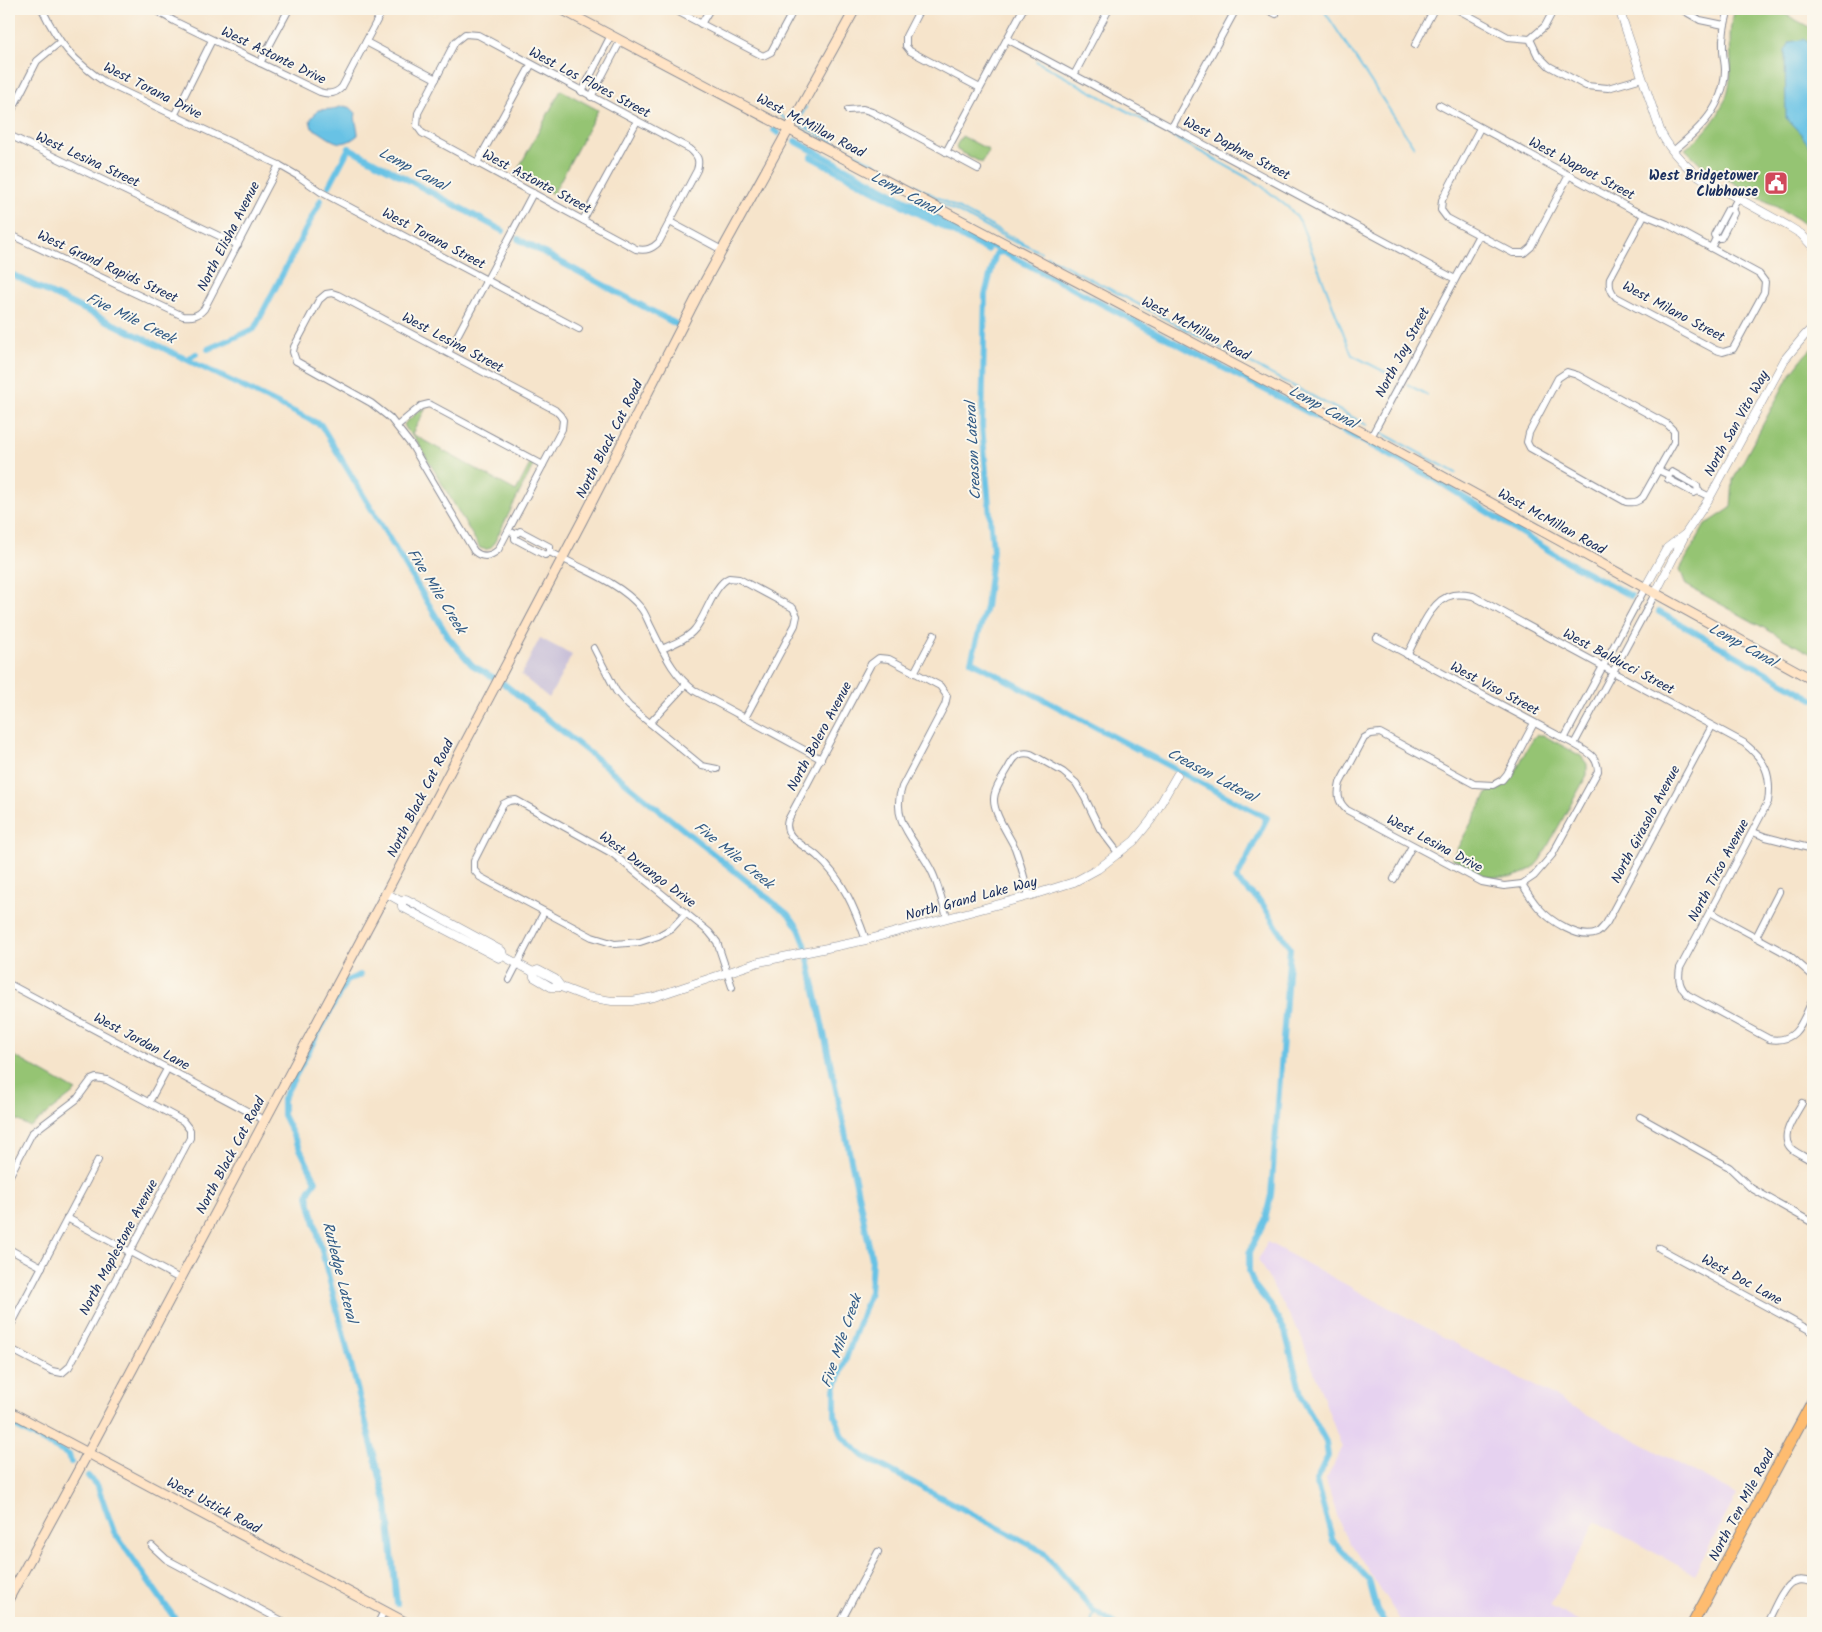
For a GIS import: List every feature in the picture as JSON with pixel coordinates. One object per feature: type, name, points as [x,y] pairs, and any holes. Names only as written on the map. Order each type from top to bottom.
[{"type":"main road","name":"West McMillan Road","points":[[561,9],[1371,437],[1813,680]]},
{"type":"main road","name":"North Black Cat Road","points":[[9,1598],[386,893],[722,250],[855,9]]},
{"type":"main road","name":"North Ten Mile Road","points":[[1693,1623],[1813,1400]]},
{"type":"main road","name":"West Ustick Road","points":[[9,1411],[406,1623]]},
{"type":"street","name":"West Torana Drive","points":[[42,9],[64,48],[84,68],[106,83],[278,165]]},
{"type":"street","name":"West Astonte Drive","points":[[153,9],[212,40],[320,92],[331,94],[338,92],[342,87],[366,42]]},
{"type":"street","points":[[260,63],[289,9]]},
{"type":"street","points":[[383,9],[366,42],[436,79]]},
{"type":"street","points":[[673,9],[763,56],[771,52],[794,9]]},
{"type":"street","points":[[701,24],[710,9]]},
{"type":"street","points":[[920,9],[906,36],[906,46],[910,51],[980,88]]},
{"type":"street","points":[[946,152],[1023,9]]},
{"type":"street","points":[[1074,75],[1109,9]]},
{"type":"street","points":[[1172,127],[1236,9]]},
{"type":"street","points":[[1266,9],[1276,14]]},
{"type":"street","points":[[1415,45],[1434,9]]},
{"type":"street","points":[[1457,9],[1508,37],[1530,39],[1545,26],[1554,9]]},
{"type":"street","points":[[1619,9],[1662,133],[1672,151],[1692,172],[1801,234],[1813,247]]},
{"type":"street","points":[[1681,9],[1700,20],[1724,25]]},
{"type":"street","points":[[1672,151],[1698,131],[1710,117],[1722,92],[1725,70],[1722,37],[1729,9]]},
{"type":"street","name":"West Los Flores Street","points":[[436,79],[455,42],[465,34],[478,35],[690,149],[699,160],[697,170],[670,222]]},
{"type":"street","points":[[582,92],[611,35]]},
{"type":"street","name":"West Daphne Street","points":[[1006,39],[1455,279]]},
{"type":"street","points":[[1530,39],[1536,54],[1548,66],[1586,86],[1608,88],[1642,78]]},
{"type":"street","points":[[174,116],[212,40]]},
{"type":"street","points":[[591,96],[621,40]]},
{"type":"street","points":[[9,116],[37,62],[60,42]]},
{"type":"street","points":[[477,163],[531,64]]},
{"type":"street","name":"West Astonte Street","points":[[436,79],[418,112],[417,126],[426,136],[636,249],[650,249],[659,242],[670,222]]},
{"type":"street","name":"West Wapoot Street","points":[[1438,105],[1644,214],[1667,224],[1758,274],[1765,282],[1766,288],[1736,346],[1729,352]]},
{"type":"street","points":[[848,110],[863,109],[872,112],[978,169]]},
{"type":"street","points":[[583,220],[637,121]]},
{"type":"street","points":[[1480,128],[1442,200],[1441,210],[1447,218],[1513,253],[1524,254],[1531,248],[1569,175]]},
{"type":"street","name":"West Lesina Street","points":[[9,135],[238,245]]},
{"type":"street","name":"North Elisha Avenue","points":[[197,316],[204,309],[278,165]]},
{"type":"street","name":"West Torana Street","points":[[278,165],[321,192],[579,329]]},
{"type":"street","points":[[448,353],[533,193]]},
{"type":"street","points":[[1711,248],[1716,238],[1714,234],[1728,209],[1732,209],[1738,198]]},
{"type":"street","name":"West Milano Street","points":[[1644,214],[1610,278],[1609,287],[1616,296],[1716,350],[1729,352]]},
{"type":"street","points":[[670,222],[722,250]]},
{"type":"street","name":"West Grand Rapids Street","points":[[9,234],[183,316],[197,316]]},
{"type":"street","name":"North Joy Street","points":[[1371,437],[1479,235]]},
{"type":"street","name":"West Lesina Street","points":[[397,426],[371,403],[300,365],[294,356],[294,347],[298,339],[319,300],[326,294],[338,295],[555,410],[562,420],[562,429],[543,465]]},
{"type":"street","name":"North San Vito Way","points":[[1655,594],[1686,533],[1710,497],[1785,359],[1813,327]]},
{"type":"street","points":[[1567,372],[1577,375],[1667,424],[1674,431],[1674,442],[1658,470],[1643,497],[1636,502],[1626,502],[1533,451],[1528,442],[1529,433],[1558,378],[1567,372]]},
{"type":"street","points":[[429,404],[543,465],[498,550],[493,555],[478,555],[474,551],[412,446],[397,426],[420,406],[429,404]]},
{"type":"street","points":[[1658,470],[1669,475],[1668,479],[1694,493],[1698,491],[1710,497]]},
{"type":"street","points":[[508,531],[515,534],[520,532],[550,547],[550,552],[621,590],[633,599],[642,610],[673,670],[686,684],[700,694],[821,759]]},
{"type":"street","name":"North San Vito Way","points":[[1645,588],[1667,548],[1686,533]]},
{"type":"street","points":[[662,649],[685,638],[695,630],[720,584],[729,578],[739,579],[790,606],[796,614],[795,625],[746,718]]},
{"type":"street","points":[[1564,740],[1645,588]]},
{"type":"street","name":"West Balducci Street","points":[[1407,655],[1432,609],[1442,599],[1454,594],[1473,596],[1744,742],[1764,763]]},
{"type":"street","points":[[1574,744],[1655,594]]},
{"type":"street","points":[[934,635],[914,672],[940,686],[947,696],[945,705],[902,787],[898,802],[901,820],[925,857],[933,874],[947,918]]},
{"type":"street","name":"West Viso Street","points":[[1377,638],[1574,744],[1593,756],[1598,763],[1598,771],[1552,855],[1545,866],[1522,884]]},
{"type":"street","points":[[594,648],[616,691],[629,706],[702,766],[717,769]]},
{"type":"street","name":"North Bolero Avenue","points":[[866,940],[856,912],[842,885],[817,856],[792,837],[787,830],[788,820],[871,664],[879,658],[889,659],[914,672]]},
{"type":"street","points":[[650,723],[686,684]]},
{"type":"street","name":"West Lesina Drive","points":[[1522,884],[1504,886],[1482,882],[1347,810],[1338,799],[1338,791],[1340,783],[1364,738],[1371,734],[1380,733],[1474,784],[1493,785],[1502,780],[1507,774],[1534,724]]},
{"type":"street","name":"North Girasolo Avenue","points":[[1522,884],[1536,905],[1550,919],[1578,934],[1586,935],[1598,932],[1606,924],[1712,726]]},
{"type":"street","points":[[1029,896],[1014,848],[996,810],[994,800],[996,791],[1013,760],[1021,753],[1031,754],[1063,772],[1076,783],[1100,829],[1118,854]]},
{"type":"street","name":"North Tirso Avenue","points":[[1764,763],[1770,787],[1768,802],[1680,968],[1678,977],[1680,986],[1688,995],[1768,1039],[1784,1040],[1796,1032],[1813,1000]]},
{"type":"street","name":"North Grand Lake Way","points":[[386,893],[402,902],[406,899],[502,951],[503,956],[533,972],[534,977],[551,986],[561,987],[587,997],[612,1001],[632,1001],[654,997],[760,962],[866,940],[1074,882],[1098,869],[1134,841],[1151,820],[1177,775]]},
{"type":"street","name":"West Durango Drive","points":[[544,912],[480,877],[474,870],[474,860],[504,804],[509,801],[516,800],[613,854],[709,932],[717,942],[732,987]]},
{"type":"street","points":[[1753,832],[1766,838],[1813,849]]},
{"type":"street","points":[[1394,879],[1412,846]]},
{"type":"street","points":[[1756,937],[1779,892]]},
{"type":"street","points":[[508,980],[544,912],[592,937],[615,944],[640,942],[658,936],[672,928],[686,913]]},
{"type":"street","points":[[1710,912],[1789,955],[1813,976]]},
{"type":"street","name":"West Jordan Lane","points":[[9,984],[264,1120]]},
{"type":"street","points":[[9,1176],[32,1133],[77,1099],[91,1080],[99,1077],[149,1102],[166,1071]]},
{"type":"street","name":"North Maplestone Avenue","points":[[9,1348],[52,1371],[62,1372],[69,1366],[190,1138],[190,1130],[184,1122],[149,1102]]},
{"type":"street","points":[[1802,1103],[1788,1130],[1787,1142],[1792,1150],[1813,1162]]},
{"type":"street","points":[[1640,1117],[1729,1167],[1751,1188],[1813,1223]]},
{"type":"street","points":[[9,1329],[98,1160]]},
{"type":"street","points":[[67,1218],[180,1278]]},
{"type":"street","name":"West Doc Lane","points":[[1659,1248],[1813,1332]]},
{"type":"street","points":[[9,1249],[42,1266]]},
{"type":"street","points":[[152,1546],[166,1559],[284,1623]]},
{"type":"street","points":[[840,1623],[878,1552]]},
{"type":"street","points":[[1767,1623],[1786,1587],[1793,1582],[1804,1580],[1813,1583]]},
{"type":"street","points":[[378,1623],[384,1611]]},
{"type":"shaded area","points":[[540,638],[572,655],[549,698],[521,675]]},
{"type":"shaded area","points":[[1267,1242],[1737,1495],[1694,1574],[1596,1521],[1550,1606],[1581,1623],[1402,1623],[1341,1528],[1326,1480],[1342,1448],[1300,1334],[1258,1260]]},
{"type":"green space","points":[[1736,9],[1775,9],[1813,29],[1813,231],[1798,219],[1702,165],[1685,149],[1712,123],[1724,103],[1730,80],[1730,30]]},
{"type":"green space","points":[[561,90],[598,110],[553,194],[516,173]]},
{"type":"green space","points":[[962,136],[989,150],[982,163],[957,150],[956,146]]},
{"type":"green space","points":[[1813,347],[1813,655],[1686,585],[1680,569],[1705,525],[1731,508],[1733,480],[1789,376]]},
{"type":"green space","points":[[426,408],[412,434],[516,491],[531,462],[534,464],[493,545],[489,549],[480,548],[415,438],[407,431],[404,424],[420,410]]},
{"type":"green space","points":[[1536,735],[1543,735],[1581,756],[1587,764],[1587,775],[1540,860],[1533,868],[1512,877],[1492,877],[1481,874],[1452,858],[1488,792],[1499,788],[1513,776]]},
{"type":"green space","points":[[9,1053],[76,1091],[30,1127],[9,1116]]},
{"type":"water","points":[[1805,39],[1813,45],[1813,152],[1801,134],[1786,118],[1785,51],[1790,42]]},
{"type":"water","points":[[344,106],[351,108],[356,113],[355,119],[358,135],[351,140],[340,143],[312,128],[310,120],[318,110]]},
{"type":"waterway","points":[[1323,9],[1414,147]]},
{"type":"waterway","points":[[1036,61],[1259,184],[1290,209],[1300,221],[1352,355],[1393,376]]},
{"type":"waterway","points":[[806,107],[798,122],[800,124],[1034,249]]},
{"type":"waterway","points":[[773,108],[785,119]]},
{"type":"waterway","points":[[800,129],[1015,242],[1027,246]]},
{"type":"waterway","name":"Creason Lateral","points":[[774,130],[778,133]]},
{"type":"waterway","name":"Creason Lateral","points":[[795,141],[995,248]]},
{"type":"waterway","name":"Lemp Canal","points":[[329,186],[349,148],[503,231]]},
{"type":"waterway","name":"Lemp Canal","points":[[811,157],[987,250]]},
{"type":"waterway","name":"Lemp Canal","points":[[208,349],[254,329],[321,200]]},
{"type":"waterway","name":"Lemp Canal","points":[[518,239],[676,324]]},
{"type":"waterway","points":[[1034,249],[1041,252]]},
{"type":"waterway","name":"Lemp Canal","points":[[997,253],[1003,252],[1433,478],[1564,560],[1631,596]]},
{"type":"waterway","name":"Creason Lateral","points":[[995,256],[985,295],[982,426],[993,550],[986,607],[971,661],[1267,818],[1236,880],[1262,903],[1290,948],[1271,1195],[1265,1220],[1249,1253],[1249,1271],[1254,1285],[1271,1306],[1285,1331],[1302,1398],[1326,1442],[1328,1456],[1316,1481],[1333,1541],[1369,1580],[1377,1611],[1385,1623]]},
{"type":"waterway","points":[[1047,256],[1367,425]]},
{"type":"waterway","name":"Five Mile Creek","points":[[9,273],[321,425],[449,638],[472,665],[503,683],[790,916],[799,929],[805,944],[872,1259],[870,1292],[835,1389],[835,1415],[843,1437],[863,1456],[1042,1551],[1094,1611],[1114,1623]]},
{"type":"waterway","name":"Lemp Canal","points":[[187,359],[196,354]]},
{"type":"waterway","points":[[1407,384],[1427,395]]},
{"type":"waterway","points":[[1382,433],[1456,473]]},
{"type":"waterway","name":"Lemp Canal","points":[[1659,612],[1813,699]]},
{"type":"waterway","name":"Rutledge Lateral","points":[[360,975],[346,981],[283,1099],[283,1115],[316,1181],[308,1196],[387,1505],[397,1604]]},
{"type":"waterway","points":[[9,1423],[69,1455],[71,1462]]},
{"type":"waterway","points":[[88,1476],[98,1487],[114,1532],[178,1623]]},
{"type":"waterway","points":[[1091,1623],[1094,1611]]},
{"type":"place","name":"West Bridgetower Clubhouse","points":[[1776,183]]}]
